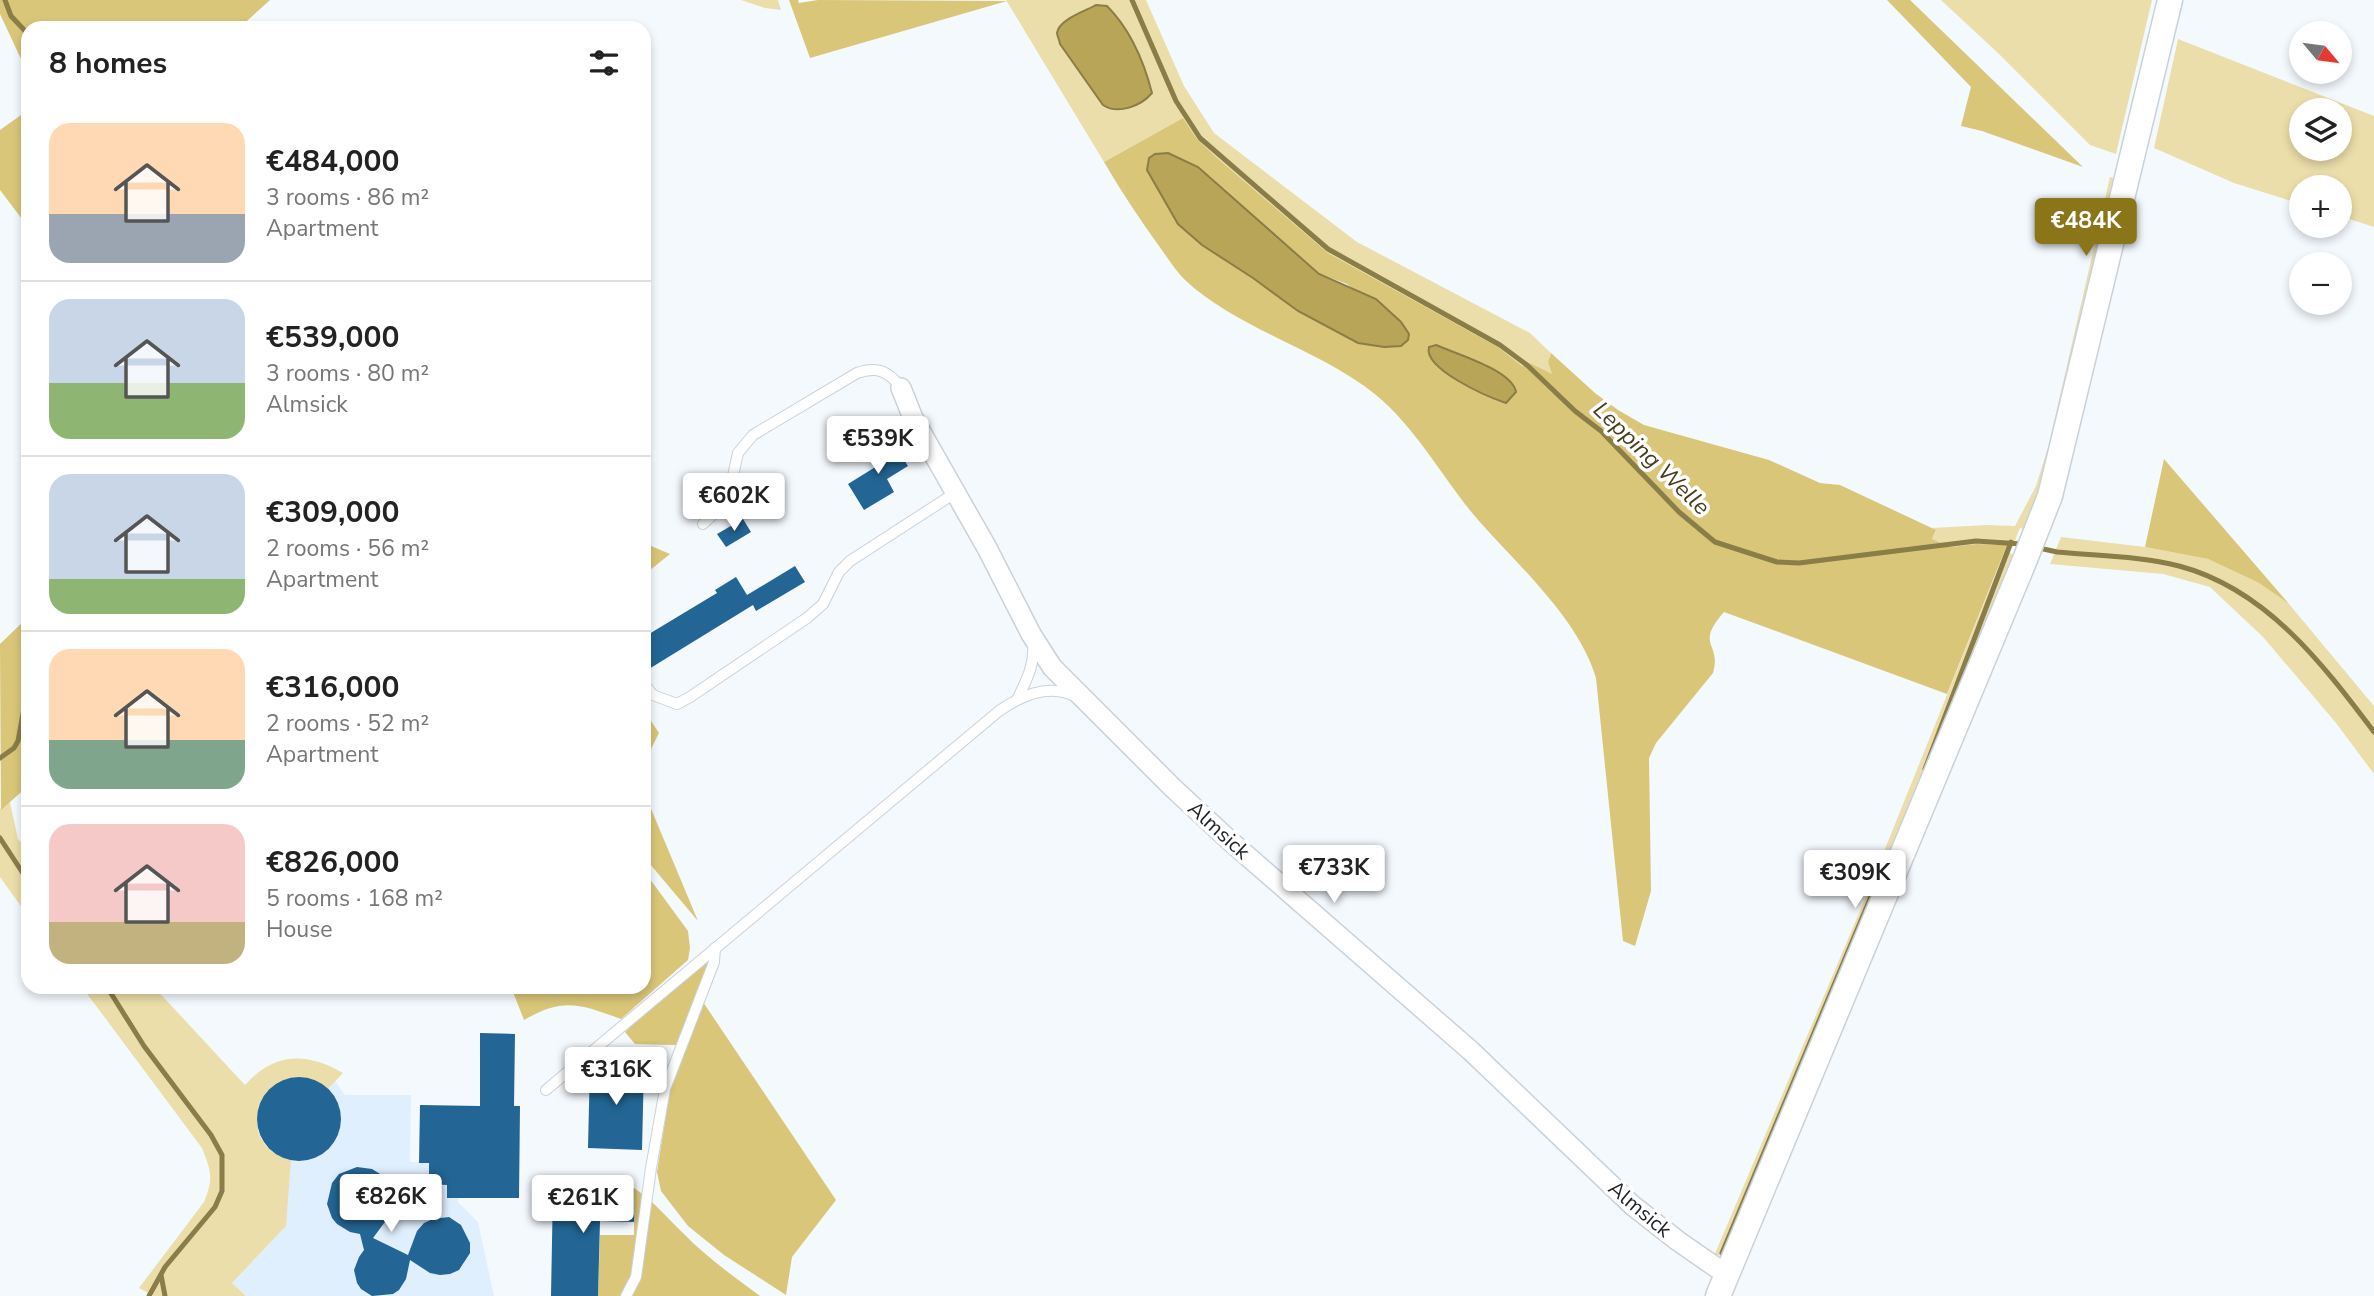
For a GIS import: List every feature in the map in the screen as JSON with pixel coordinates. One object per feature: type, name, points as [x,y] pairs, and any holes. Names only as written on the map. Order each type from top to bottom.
[{"type":"street","points":[[1723,1286],[2050,496],[2170,0]]},
{"type":"street","name":"Almsick","points":[[901,388],[913,418],[987,548],[1031,634],[1052,667],[1229,840],[1471,1051],[1632,1205],[1678,1241],[1723,1286]]},
{"type":"lane","points":[[703,524],[724,504],[729,494],[738,453],[753,435],[857,373],[870,368],[882,370],[893,377],[901,388]]},
{"type":"lane","points":[[651,693],[677,704],[690,697],[807,618],[823,604],[839,572],[850,561],[955,493]]},
{"type":"lane","points":[[1018,698],[1034,653],[1031,634]]},
{"type":"lane","points":[[546,1090],[999,711],[1018,698],[1043,691],[1065,692],[1083,699]]},
{"type":"lane","points":[[626,1296],[636,1277],[665,1089],[714,962],[715,948]]},
{"type":"shaded area","points":[[0,0],[270,0],[247,21],[21,21],[21,59],[0,14]]},
{"type":"shaded area","points":[[741,0],[778,0],[781,10],[765,8]]},
{"type":"shaded area","points":[[789,0],[798,0],[799,3],[818,0],[1007,1],[810,58]]},
{"type":"shaded area","points":[[1006,0],[1146,0],[1184,86],[1214,133],[1357,242],[1530,333],[1551,353],[1548,362],[1553,375],[1530,363],[1522,366],[1498,347],[1328,253],[1216,157],[1197,139],[1183,118],[1104,162]]},
{"type":"shaded area","points":[[1887,0],[1910,0],[2083,167],[1961,126],[1971,87]]},
{"type":"shaded area","points":[[1941,0],[2152,0],[2116,154],[2090,145]]},
{"type":"shaded area","points":[[1096,5],[1107,6],[1123,25],[1149,81],[1152,93],[1129,108],[1115,109],[1103,105],[1060,44],[1057,33],[1059,28],[1074,16]]},
{"type":"shaded area","points":[[2178,39],[2328,98],[2289,98],[2289,161],[2352,161],[2352,107],[2374,116],[2374,227],[2352,220],[2352,175],[2289,175],[2289,200],[2234,183],[2154,148]]},
{"type":"shaded area","points":[[21,115],[21,218],[0,190],[0,130]]},
{"type":"shaded area","points":[[1183,118],[1197,139],[1216,157],[1328,253],[1498,347],[1522,366],[1530,363],[1552,374],[1548,362],[1551,353],[1595,393],[1644,425],[1769,460],[1820,483],[1840,485],[1936,530],[1932,539],[1951,547],[1976,544],[2007,545],[1947,694],[1724,612],[1711,632],[1715,663],[1713,673],[1656,743],[1649,758],[1651,891],[1635,946],[1623,941],[1596,678],[1575,633],[1543,591],[1473,514],[1415,436],[1390,408],[1354,379],[1230,313],[1185,280],[1144,225],[1104,162]],"holes":[[[1178,224],[1289,247],[1320,274],[1347,284],[1409,334],[1408,339],[1401,346],[1359,343],[1298,311],[1202,245]],[[1436,345],[1494,370],[1505,377],[1516,392],[1506,403]]]},
{"type":"shaded area","points":[[1168,153],[1198,167],[1319,274],[1376,299],[1401,322],[1409,334],[1408,340],[1401,346],[1384,347],[1358,343],[1298,311],[1202,245],[1178,224],[1147,170],[1149,158],[1155,154]]},
{"type":"shaded area","points":[[2110,177],[2121,180],[2030,531],[2020,528],[2010,553],[2020,558],[1730,1250],[1714,1256],[1862,906],[2007,546],[1976,544],[1951,547],[1932,539],[1936,531],[1932,528],[2015,526],[2036,486],[2049,444]]},
{"type":"shaded area","points":[[1436,345],[1494,370],[1512,384],[1516,392],[1506,403],[1458,381],[1436,364],[1430,355],[1429,347]]},
{"type":"shaded area","points":[[2164,459],[2289,604],[2259,583],[2208,559],[2145,547]]},
{"type":"shaded area","points":[[2061,537],[2145,547],[2208,559],[2259,583],[2289,604],[2374,706],[2374,774],[2336,723],[2263,637],[2210,587],[2163,574],[2050,564]]},
{"type":"shaded area","points":[[651,546],[670,554],[651,569]]},
{"type":"shaded area","points":[[21,624],[21,792],[1,810],[0,644]]},
{"type":"shaded area","points":[[651,721],[659,733],[651,749]]},
{"type":"shaded area","points":[[10,802],[21,842],[21,906],[0,877],[1,809]]},
{"type":"shaded area","points":[[651,809],[698,921],[651,865]]},
{"type":"shaded area","points":[[651,881],[688,931],[688,960],[651,993]]},
{"type":"shaded area","points":[[708,956],[711,960],[676,1045],[635,1044],[625,1032]]},
{"type":"shaded area","points":[[87,994],[160,994],[245,1085],[267,1066],[291,1059],[317,1061],[343,1073],[328,1089],[308,1078],[289,1078],[274,1087],[263,1100],[257,1117],[260,1135],[270,1150],[291,1160],[286,1226],[232,1283],[246,1296],[154,1296],[139,1288],[204,1202],[209,1187],[209,1169],[202,1148]]},
{"type":"shaded area","points":[[514,994],[649,994],[621,1019],[572,1005],[550,1008],[524,1020]]},
{"type":"shaded area","points":[[703,1002],[836,1200],[792,1257],[786,1295],[724,1255],[688,1226],[661,1191],[657,1172],[670,1089]]},
{"type":"shaded area","points":[[293,1077],[313,1080],[328,1089],[335,1081],[345,1095],[411,1095],[410,1162],[460,1163],[458,1202],[478,1222],[494,1296],[246,1296],[232,1283],[286,1226],[284,1158],[268,1147],[262,1139],[257,1120],[258,1109],[267,1092],[274,1085]]},
{"type":"shaded area","points":[[634,1188],[701,1250],[760,1296],[598,1296],[600,1235],[634,1235]]},
{"type":"building","points":[[892,441],[908,466],[887,479],[894,492],[864,510],[848,484],[877,466],[870,455]]},
{"type":"building","points":[[743,519],[751,532],[726,547],[717,534]]},
{"type":"building","points":[[795,566],[805,582],[756,611],[753,605],[651,668],[651,633],[717,593],[715,590],[736,577],[747,595]]},
{"type":"building","points":[[480,1033],[515,1034],[514,1106],[520,1106],[519,1198],[447,1198],[447,1185],[429,1184],[429,1163],[419,1163],[420,1105],[480,1106]]},
{"type":"building","points":[[590,1064],[644,1065],[642,1150],[588,1148]]},
{"type":"building","points":[[299,1077],[315,1080],[329,1089],[338,1103],[341,1119],[338,1135],[329,1149],[315,1158],[299,1161],[283,1158],[269,1149],[260,1135],[257,1119],[260,1103],[269,1089],[283,1080]]},
{"type":"building","points":[[357,1167],[372,1169],[385,1177],[394,1196],[393,1211],[373,1238],[408,1255],[417,1231],[424,1223],[449,1217],[461,1225],[470,1243],[470,1253],[459,1270],[450,1274],[430,1273],[410,1260],[406,1279],[393,1294],[372,1296],[361,1289],[354,1270],[364,1250],[360,1234],[350,1232],[337,1224],[327,1204],[332,1183],[339,1174]]},
{"type":"building","points":[[553,1187],[634,1188],[634,1222],[600,1221],[598,1296],[551,1296]]},
{"type":"waterway","points":[[5,0],[11,16],[21,27]]},
{"type":"waterway","name":"Lepping Welle","points":[[1132,0],[1176,101],[1200,138],[1328,249],[1500,345],[1527,365],[1575,411],[1601,431],[1679,512],[1715,542],[1777,562],[1799,563],[1976,541],[2022,544]]},
{"type":"waterway","points":[[1925,769],[2011,542]]},
{"type":"waterway","name":"Lepping Welle","points":[[2039,548],[2134,558],[2179,566],[2210,577],[2239,592],[2290,632],[2334,680],[2374,732]]},
{"type":"waterway","points":[[0,758],[14,748],[21,725]]},
{"type":"waterway","points":[[0,838],[21,870]]},
{"type":"waterway","points":[[1722,1253],[1880,875]]},
{"type":"waterway","points":[[111,994],[144,1046],[211,1135],[222,1155],[222,1191],[215,1207],[165,1267],[149,1296]]},
{"type":"waterway","points":[[161,1275],[165,1296]]}]
